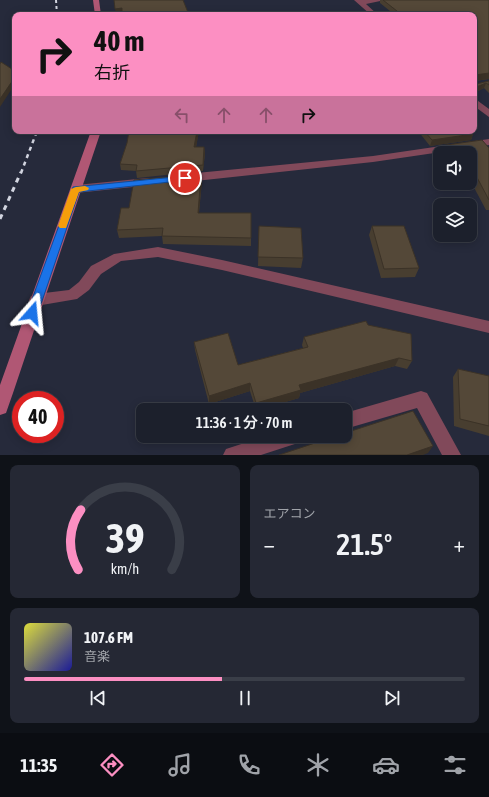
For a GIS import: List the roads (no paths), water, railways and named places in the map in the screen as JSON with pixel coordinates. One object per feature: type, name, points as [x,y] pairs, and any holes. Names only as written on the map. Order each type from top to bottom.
[{"type":"street","points":[[96,0],[98,12]]},
{"type":"street","points":[[359,1],[382,0]]},
{"type":"street","points":[[359,1],[372,12]]},
{"type":"street","points":[[477,104],[489,114]]},
{"type":"street","points":[[0,407],[17,363],[36,300],[84,170],[95,134]]},
{"type":"street","points":[[177,179],[373,159],[489,142]]},
{"type":"street","points":[[76,189],[162,180]]},
{"type":"street","points":[[36,300],[72,295],[84,286],[96,270],[118,257],[158,252],[222,265],[489,327]]},
{"type":"street","points":[[352,419],[421,399],[452,455]]},
{"type":"street","points":[[232,455],[272,443]]},
{"type":"railway","points":[[56,0],[57,12]]},
{"type":"railway","points":[[21,173],[36,134]]},
{"type":"railway","points":[[0,219],[21,172]]}]
